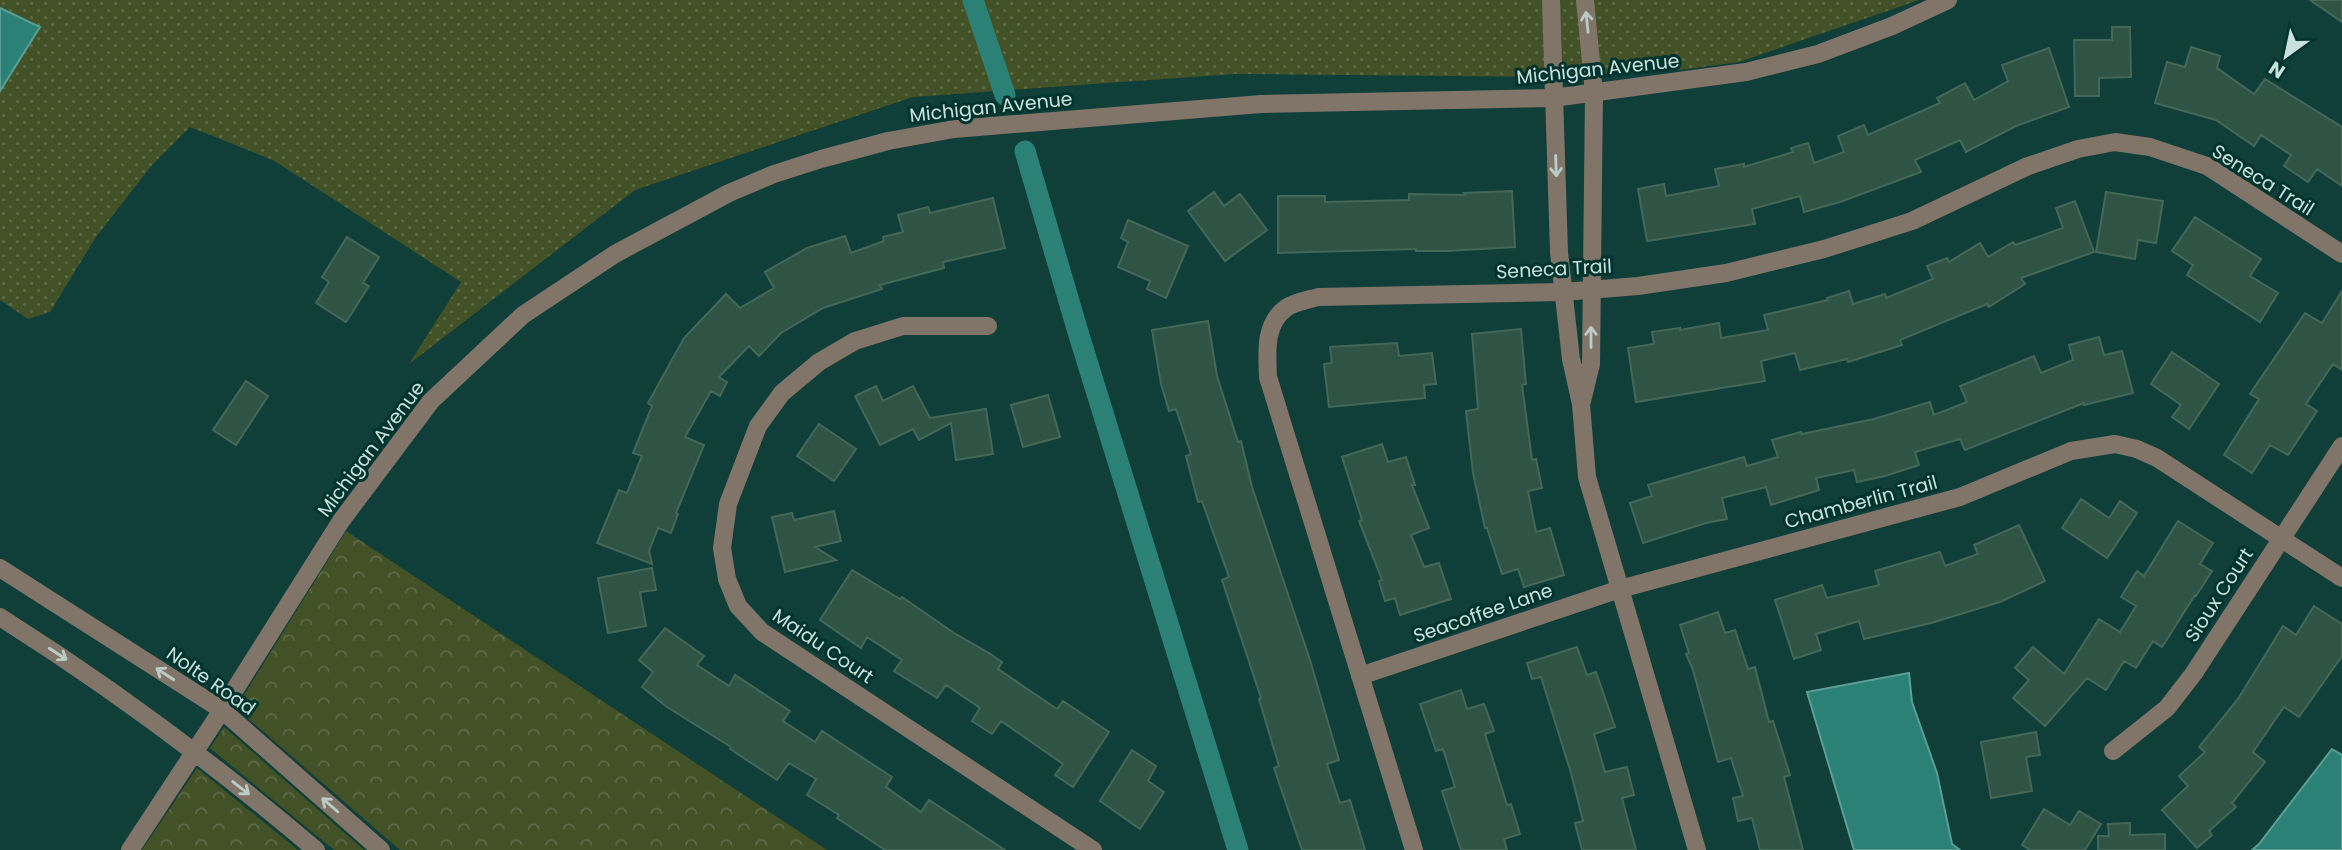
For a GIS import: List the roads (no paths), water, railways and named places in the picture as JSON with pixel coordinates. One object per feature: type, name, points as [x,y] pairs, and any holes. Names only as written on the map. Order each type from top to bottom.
[{"type":"street","points":[[1551,0],[1559,252],[1571,359],[1581,404],[1587,477],[1697,850]]},
{"type":"street","points":[[1581,404],[1591,364],[1594,93],[1585,0]]},
{"type":"street","name":"Michigan Avenue","points":[[130,850],[341,522],[431,401],[523,315],[615,254],[729,193],[774,174],[821,159],[888,141],[954,129],[1261,104],[1553,98],[1746,72],[1818,54],[1892,26],[1948,0]]},
{"type":"street","name":"Seneca Trail","points":[[1414,850],[1268,377],[1267,345],[1273,321],[1287,307],[1318,297],[1563,292],[1726,273],[1824,249],[1912,221],[2028,166],[2078,149],[2115,142],[2150,147],[2207,166],[2342,254]]},
{"type":"street","name":"Maidu Court","points":[[988,326],[903,326],[855,341],[819,362],[782,393],[758,426],[728,504],[722,548],[727,579],[738,606],[762,632],[1093,850]]},
{"type":"street","name":"Chamberlin Trail","points":[[1620,589],[1960,497],[2071,451],[2115,444],[2137,449],[2157,458],[2342,579]]},
{"type":"street","name":"Sioux Court","points":[[2113,751],[2167,708],[2194,673],[2342,446]]},
{"type":"street","name":"Nolte Road","points":[[0,568],[222,710],[381,850]]},
{"type":"street","name":"Seacoffee Lane","points":[[1360,676],[1620,589]]},
{"type":"street","points":[[0,617],[64,657],[195,751],[316,850]]},
{"type":"waterway","points":[[973,0],[1005,95]]},
{"type":"waterway","points":[[1025,151],[1238,850]]},
{"type":"waterway","points":[[1122,495],[1129,494]]}]
